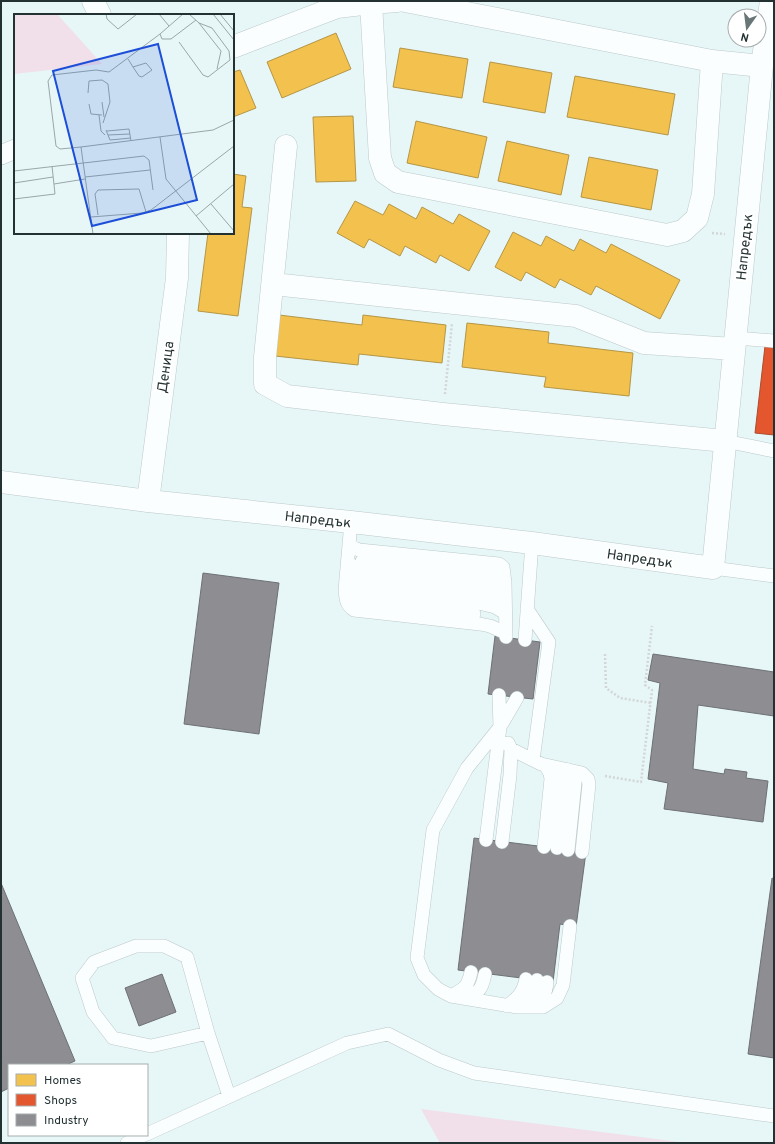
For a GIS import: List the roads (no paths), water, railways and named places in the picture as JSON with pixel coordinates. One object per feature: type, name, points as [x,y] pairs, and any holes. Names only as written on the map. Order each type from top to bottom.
[{"type":"street","points":[[93,1],[100,14]]},
{"type":"street","points":[[234,47],[337,7],[397,1]]},
{"type":"street","points":[[404,1],[712,61],[762,66]]},
{"type":"street","name":"Напредък","points":[[1,482],[148,501],[532,543],[713,568],[762,66],[771,1]]},
{"type":"street","points":[[371,3],[380,158],[385,173],[398,182],[667,235],[683,231],[697,218],[703,194],[712,61]]},
{"type":"street","points":[[286,146],[265,357],[265,384],[287,396],[443,414],[725,441]]},
{"type":"street","points":[[1,155],[14,149]]},
{"type":"street","name":"Деница","points":[[148,501],[177,278],[178,234]]},
{"type":"street","points":[[273,284],[576,316],[644,343],[735,344]]},
{"type":"lane","points":[[735,344],[774,341]]},
{"type":"lane","points":[[725,441],[774,451]]},
{"type":"lane","points":[[351,522],[346,601],[349,608],[354,610],[490,626],[505,612]]},
{"type":"lane","points":[[525,640],[532,543]]},
{"type":"lane","points":[[352,546],[360,550],[499,564],[502,568],[505,612],[495,607],[483,604],[360,592],[354,590],[347,567],[352,546]]},
{"type":"lane","points":[[347,567],[351,565],[354,568],[362,570],[486,584],[496,587],[505,612]]},
{"type":"lane","points":[[713,568],[774,576]]},
{"type":"lane","points":[[527,609],[549,642],[544,764],[550,773],[551,780],[544,847]]},
{"type":"lane","points":[[486,840],[500,728],[499,695]]},
{"type":"lane","points":[[517,698],[500,728],[467,768],[433,830],[417,958],[424,975],[438,989],[451,996],[512,1006],[543,1007],[557,998],[563,985],[570,926]]},
{"type":"lane","points":[[500,728],[511,749],[510,775],[502,842]]},
{"type":"lane","points":[[511,749],[544,764],[561,776],[563,849],[575,783],[574,775],[569,770]]},
{"type":"lane","points":[[544,764],[582,773],[588,779],[589,784],[582,852]]},
{"type":"lane","points":[[208,1033],[151,1046],[113,1038],[93,1012],[82,978],[94,962],[136,946],[164,946],[187,957],[208,1033],[229,1096]]},
{"type":"lane","points":[[451,996],[467,985],[471,972]]},
{"type":"lane","points":[[465,998],[477,994],[481,989],[485,974]]},
{"type":"lane","points":[[512,1006],[524,1004],[531,997],[536,988],[537,980],[546,989],[544,996],[539,1002],[530,1007]]},
{"type":"lane","points":[[148,1133],[347,1043],[388,1034],[439,1060],[474,1073],[774,1116]]},
{"type":"lane","points":[[127,1143],[142,1136]]}]
